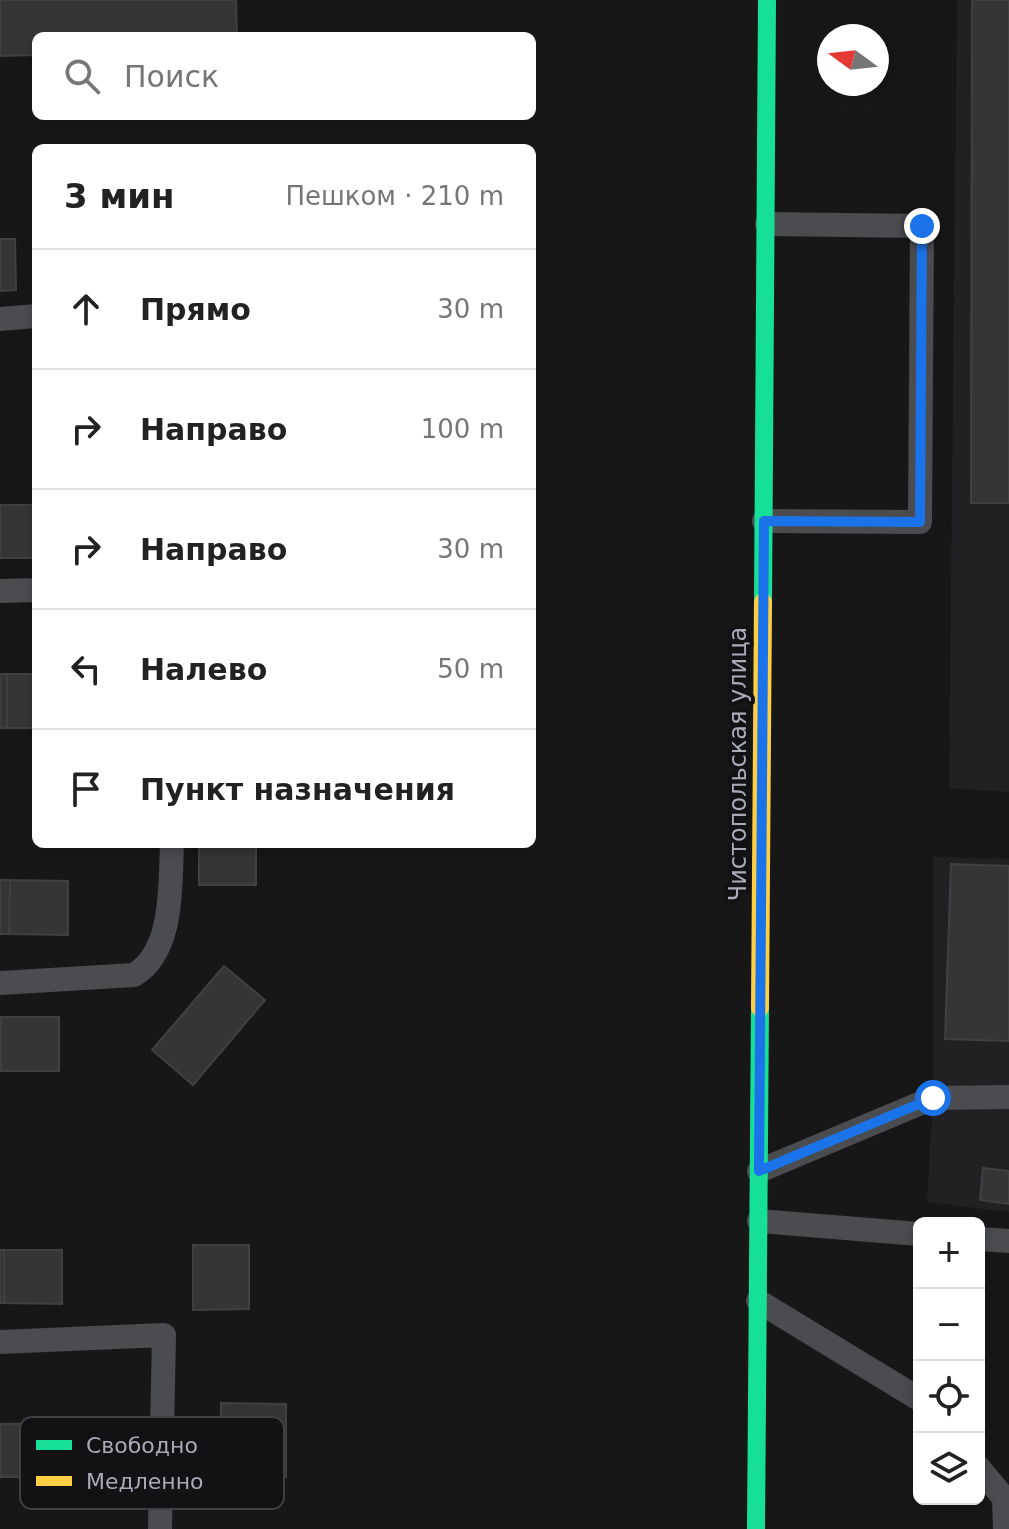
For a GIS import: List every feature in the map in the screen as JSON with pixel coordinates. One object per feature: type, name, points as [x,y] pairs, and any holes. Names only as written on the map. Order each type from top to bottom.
[{"type":"main road","name":"Чистопольская улица","points":[[756,1529],[767,0]]},
{"type":"lane","points":[[764,521],[920,522],[922,226],[767,224]]},
{"type":"lane","points":[[0,319],[32,316]]},
{"type":"lane","points":[[0,591],[32,590]]},
{"type":"lane","points":[[0,983],[134,975],[146,967],[156,954],[166,920],[172,848]]},
{"type":"lane","points":[[759,1171],[933,1098],[1009,1097]]},
{"type":"lane","points":[[759,1221],[913,1234]]},
{"type":"lane","points":[[985,1239],[1009,1241]]},
{"type":"lane","points":[[758,1301],[913,1395]]},
{"type":"lane","points":[[0,1342],[164,1335],[162,1417]]},
{"type":"lane","points":[[985,1475],[1004,1498],[1005,1529]]},
{"type":"lane","points":[[160,1509],[160,1529]]},
{"type":"shaded area","points":[[957,0],[1009,0],[1009,792],[949,788]]},
{"type":"shaded area","points":[[933,857],[1009,859],[1009,1212],[927,1202],[933,1098]]},
{"type":"building","points":[[0,0],[236,0],[237,32],[32,32],[32,55],[0,56]]},
{"type":"building","points":[[972,0],[1009,0],[1009,503],[971,503]]},
{"type":"building","points":[[0,239],[15,239],[16,290],[0,291]]},
{"type":"building","points":[[0,505],[32,505],[32,558],[0,558]]},
{"type":"building","points":[[0,674],[7,674],[7,728],[0,728]]},
{"type":"building","points":[[7,674],[32,674],[32,728],[7,728]]},
{"type":"building","points":[[199,848],[256,848],[256,885],[199,885]]},
{"type":"building","points":[[951,864],[1009,866],[1009,1041],[945,1039]]},
{"type":"building","points":[[0,880],[10,880],[9,934],[0,934]]},
{"type":"building","points":[[10,880],[68,881],[68,935],[9,934]]},
{"type":"building","points":[[224,966],[265,1000],[193,1085],[152,1050]]},
{"type":"building","points":[[1,1017],[59,1017],[59,1071],[1,1071]]},
{"type":"building","points":[[983,1168],[1009,1171],[1009,1204],[980,1200]]},
{"type":"building","points":[[193,1245],[249,1245],[249,1309],[193,1310]]},
{"type":"building","points":[[0,1250],[4,1250],[4,1303],[0,1303]]},
{"type":"building","points":[[4,1250],[62,1250],[62,1304],[4,1303]]},
{"type":"building","points":[[221,1403],[286,1404],[286,1477],[284,1417],[221,1417]]},
{"type":"building","points":[[0,1424],[20,1424],[20,1477],[0,1477]]},
{"type":"traffic: fast","points":[[763,602],[767,0]]},
{"type":"traffic: fast","points":[[756,1529],[760,1008]]},
{"type":"traffic: slow","points":[[760,1008],[763,602]]},
{"type":"route","points":[[922,226],[920,522],[764,521],[759,1171],[933,1098]]}]
